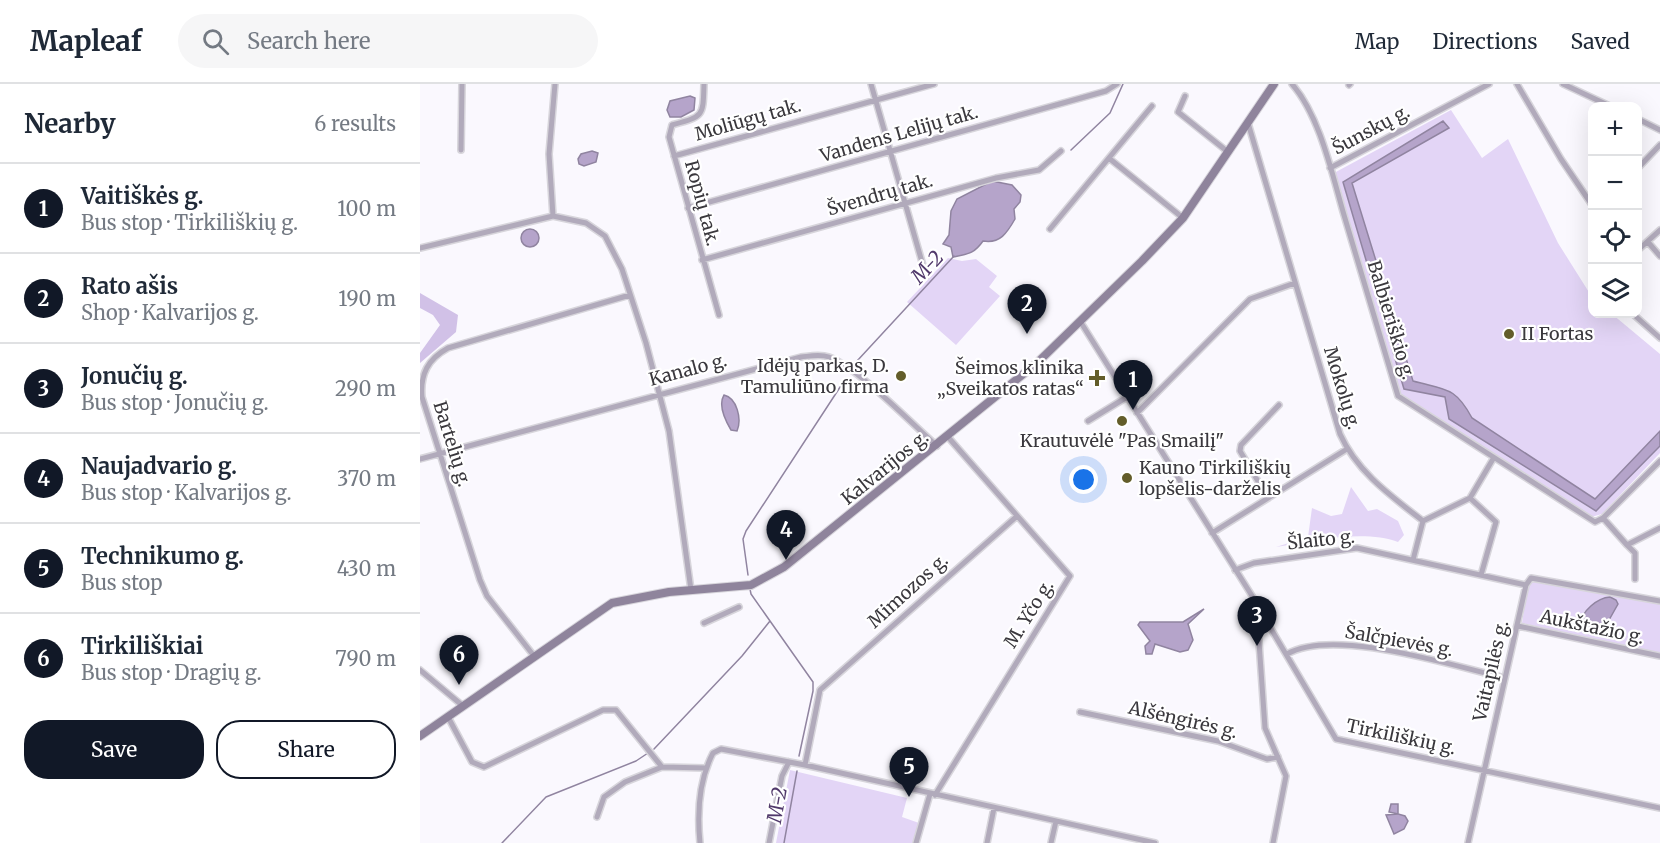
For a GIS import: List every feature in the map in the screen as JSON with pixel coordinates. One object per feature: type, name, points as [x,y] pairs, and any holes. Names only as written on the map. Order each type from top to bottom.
[{"type":"main road","name":"Kalvarijos g.","points":[[420,736],[612,603],[691,590],[744,586],[774,575],[948,437],[1037,363],[1080,321],[1183,218],[1274,84]]},
{"type":"street","points":[[461,150],[462,84]]},
{"type":"street","points":[[553,216],[549,154],[555,84]]},
{"type":"street","name":"Ropių tak.","points":[[704,84],[704,111],[699,117],[672,125],[669,130],[674,156],[718,315]]},
{"type":"street","points":[[871,84],[926,276]]},
{"type":"street","name":"Moliūgų tak.","points":[[674,156],[934,84]]},
{"type":"street","name":"Vandens Lelijų tak.","points":[[688,208],[1106,91],[1117,84]]},
{"type":"street","name":"Balbieriškio g.","points":[[1292,84],[1308,106],[1330,168],[1398,396],[1587,519],[1595,522],[1603,518]]},
{"type":"street","name":"Šunskų g.","points":[[1330,168],[1490,84]]},
{"type":"street","points":[[1517,84],[1524,91],[1561,159],[1588,198]]},
{"type":"street","points":[[1563,84],[1601,102]]},
{"type":"street","points":[[1185,96],[1178,112],[1228,152]]},
{"type":"street","points":[[1050,229],[1152,106]]},
{"type":"street","points":[[1642,121],[1660,130]]},
{"type":"street","name":"Mokolų g.","points":[[1248,123],[1347,448],[1376,484],[1423,521]]},
{"type":"street","points":[[1642,164],[1660,145]]},
{"type":"street","name":"Švendrų tak.","points":[[702,260],[996,178],[1039,170],[1060,151]]},
{"type":"street","points":[[1110,159],[1183,218]]},
{"type":"street","points":[[420,248],[553,216],[586,223],[605,236],[614,249],[630,295],[659,393],[673,452],[691,590]]},
{"type":"street","points":[[1642,247],[1660,231]]},
{"type":"street","points":[[1648,242],[1660,256]]},
{"type":"street","points":[[1137,413],[1250,299],[1295,283]]},
{"type":"street","name":"Bartelių g.","points":[[534,656],[487,596],[467,542],[420,387],[421,378],[436,354],[448,348],[630,295]]},
{"type":"street","points":[[1638,318],[1660,338]]},
{"type":"street","name":"Tirkiliškių g.","points":[[1080,321],[1254,599],[1257,614],[1264,617],[1336,739],[1660,808]]},
{"type":"street","name":"Kanalo g.","points":[[420,459],[659,393],[801,357],[819,355],[837,361],[870,386],[937,446]]},
{"type":"street","points":[[1088,421],[1127,397]]},
{"type":"street","points":[[1268,498],[1240,451],[1241,445],[1279,405]]},
{"type":"street","name":"M. Yčo g.","points":[[933,795],[1069,579],[1069,572],[948,437]]},
{"type":"street","points":[[1212,533],[1347,448]]},
{"type":"street","points":[[1413,560],[1423,521],[1470,498],[1493,459]]},
{"type":"street","points":[[1635,579],[1635,553],[1603,518],[1660,460]]},
{"type":"street","points":[[1470,498],[1496,522],[1481,575],[1526,585]]},
{"type":"street","name":"Mimozos g.","points":[[805,765],[820,690],[1017,516]]},
{"type":"street","points":[[1627,545],[1660,528]]},
{"type":"street","name":"Šlaito g.","points":[[1235,570],[1254,563],[1357,549],[1481,575]]},
{"type":"street","name":"Vaitapilės g.","points":[[1468,843],[1526,585],[1531,578],[1660,601]]},
{"type":"street","points":[[704,623],[739,607]]},
{"type":"street","points":[[1257,614],[1265,728],[1286,771],[1286,782],[1273,843]]},
{"type":"street","name":"Aukštažio g.","points":[[1518,626],[1660,656]]},
{"type":"street","name":"Šalčpievės g.","points":[[1287,654],[1331,644],[1358,645],[1505,678]]},
{"type":"street","points":[[420,670],[463,706]]},
{"type":"street","points":[[448,717],[472,762],[484,767],[603,710],[616,710],[662,767]]},
{"type":"street","name":"Alšėngirės g.","points":[[1080,712],[1218,741],[1267,759],[1278,758]]},
{"type":"street","points":[[700,843],[698,811],[706,768],[713,753],[721,749],[805,765],[1155,843]]},
{"type":"street","points":[[769,843],[782,776],[789,762]]},
{"type":"street","points":[[597,818],[608,792],[662,767],[706,768]]},
{"type":"street","points":[[916,843],[933,795]]},
{"type":"street","points":[[987,843],[994,808]]},
{"type":"street","points":[[1051,843],[1056,821]]},
{"type":"street","points":[[1118,843],[1120,835]]},
{"type":"shaded area","points":[[690,96],[695,98],[694,110],[681,117],[670,117],[667,110],[670,101]]},
{"type":"shaded area","name":"II Fortas","points":[[1451,110],[1482,158],[1508,139],[1558,243],[1588,291],[1588,318],[1617,318],[1660,354],[1660,453],[1602,514],[1591,517],[1400,394],[1334,173]]},
{"type":"shaded area","points":[[1443,121],[1449,128],[1352,183],[1413,381],[1448,391],[1460,400],[1472,418],[1595,499],[1660,431],[1660,446],[1596,511],[1449,419],[1445,397],[1404,389],[1343,182]]},
{"type":"shaded area","points":[[592,151],[598,153],[596,162],[584,166],[579,164],[578,159],[581,154]]},
{"type":"shaded area","points":[[992,181],[1012,185],[1021,195],[1020,202],[1014,209],[1015,219],[1006,233],[998,239],[983,241],[977,249],[970,253],[953,257],[951,247],[943,244],[949,235],[951,211],[957,199]]},
{"type":"shaded area","points":[[530,229],[536,232],[539,238],[536,244],[530,247],[524,244],[521,238],[524,232]]},
{"type":"shaded area","points":[[948,258],[962,261],[976,259],[997,276],[989,287],[1000,296],[956,345],[907,302]]},
{"type":"shaded area","points":[[420,293],[458,315],[456,332],[420,363],[420,353],[440,325],[433,315],[420,308]]},
{"type":"shaded area","points":[[724,395],[732,400],[737,410],[739,421],[737,431],[731,430],[725,417],[722,408]]},
{"type":"shaded area","points":[[1351,487],[1368,511],[1377,509],[1398,521],[1404,535],[1398,542],[1370,536],[1354,536],[1276,547],[1308,537],[1312,508],[1331,516],[1342,514]]},
{"type":"shaded area","points":[[1539,580],[1660,604],[1660,654],[1522,623],[1528,584]],"holes":[[[1589,610],[1609,620],[1596,627],[1586,627],[1584,612]]]},
{"type":"shaded area","points":[[1610,597],[1618,604],[1609,620],[1596,627],[1580,624],[1584,614],[1591,606]]},
{"type":"shaded area","points":[[1204,609],[1188,624],[1193,640],[1188,650],[1180,652],[1155,644],[1152,654],[1146,654],[1145,646],[1150,641],[1138,625],[1140,622],[1183,622]]},
{"type":"shaded area","points":[[790,770],[907,798],[902,817],[919,823],[914,843],[776,843]]},
{"type":"shaded area","points":[[1391,804],[1398,804],[1398,814],[1389,812]]},
{"type":"shaded area","points":[[1386,815],[1405,816],[1408,821],[1404,829],[1394,834]]},
{"type":"waterway","points":[[1071,150],[1110,113],[1123,84]]},
{"type":"waterway","name":"M-2","points":[[857,361],[954,256]]},
{"type":"waterway","name":"M-2","points":[[748,575],[743,539],[746,531],[846,378]]},
{"type":"waterway","name":"M-2","points":[[750,589],[751,594],[813,682],[799,756]]},
{"type":"waterway","points":[[654,749],[742,656],[770,621]]},
{"type":"waterway","points":[[502,843],[546,797],[636,761],[648,753]]},
{"type":"waterway","name":"M-2","points":[[784,843],[797,771]]},
{"type":"place","name":"Rato ašis","points":[[1027,334]]},
{"type":"place","name":"II Fortas","points":[[1509,334]]},
{"type":"place","name":"Idėjų parkas, D. Tamuliūno firma","points":[[901,376]]},
{"type":"place","name":"Šeimos klinika „Sveikatos ratas“","points":[[1097,378]]},
{"type":"place","name":"Vaitiškės g.","points":[[1133,410]]},
{"type":"place","name":"Krautuvėlė \"Pas Smailį\"","points":[[1122,421]]},
{"type":"place","name":"Kauno Tirkiliškių lopšelis-darželis","points":[[1127,478]]},
{"type":"place","name":"Naujadvario g.","points":[[786,560]]},
{"type":"place","name":"Jonučių g.","points":[[1257,646]]},
{"type":"place","name":"Tirkiliškiai","points":[[459,685]]},
{"type":"place","name":"Technikumo g.","points":[[909,797]]}]
